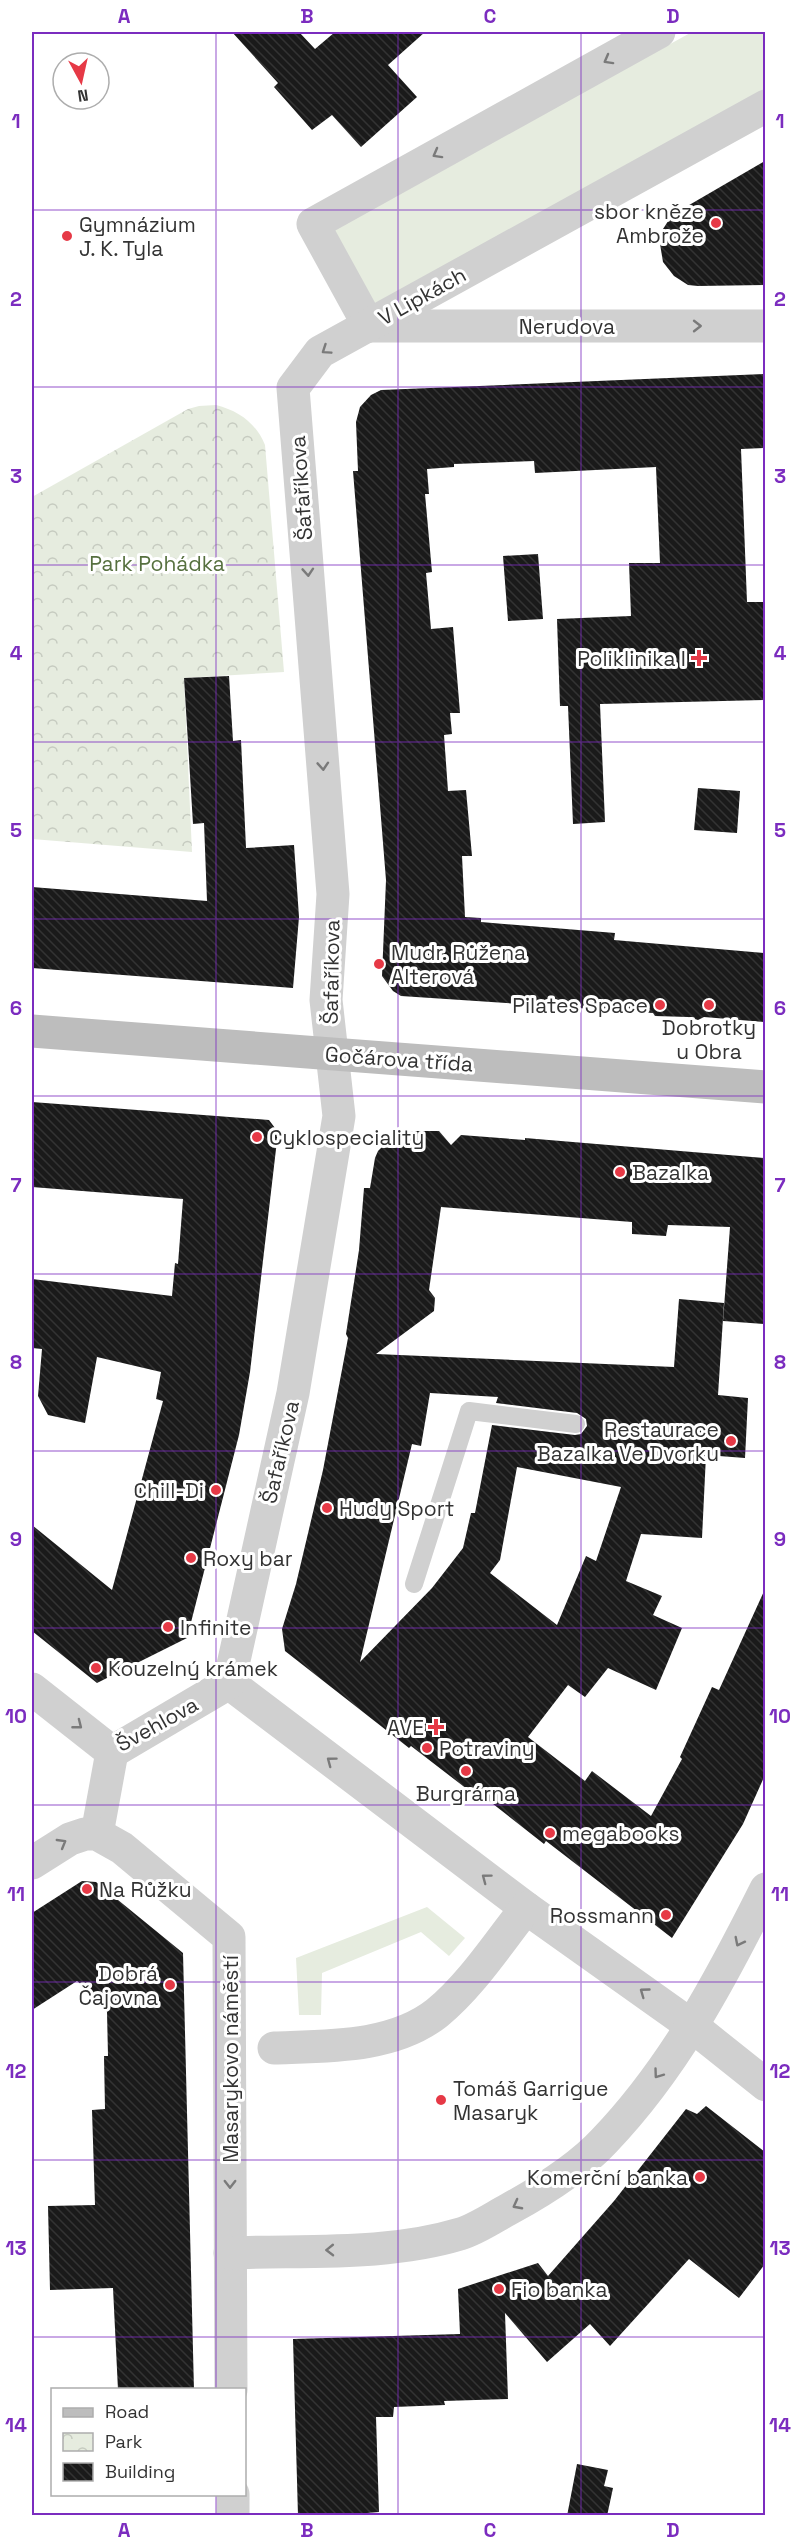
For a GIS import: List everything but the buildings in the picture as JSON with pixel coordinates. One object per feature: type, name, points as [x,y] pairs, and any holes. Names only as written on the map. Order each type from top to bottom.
[{"type":"street","name":"V Lipkách","points":[[659,32],[313,224],[369,326],[765,106]]},
{"type":"street","name":"Nerudova","points":[[369,326],[765,326]]},
{"type":"street","name":"Šafaříkova","points":[[228,1683],[293,1394],[339,1116],[326,1000],[333,894],[293,388],[320,352],[369,326]]},
{"type":"street","name":"Gočárova třída","points":[[32,1031],[765,1087]]},
{"type":"street","name":"Švehlova","points":[[32,1689],[112,1752],[228,1683]]},
{"type":"street","points":[[228,1683],[526,1908],[692,2026],[765,2085]]},
{"type":"street","points":[[32,1863],[69,1839],[85,1834],[97,1834],[112,1752]]},
{"type":"street","name":"Masarykovo náměstí","points":[[97,1834],[122,1848],[229,1937],[231,2388]]},
{"type":"street","points":[[230,2253],[390,2248],[462,2234],[544,2190],[604,2142],[657,2077],[692,2026],[722,1976],[765,1890]]},
{"type":"street","points":[[274,2048],[379,2039],[408,2029],[436,2014],[460,1991],[526,1908]]},
{"type":"street","points":[[233,2496],[233,2516]]},
{"type":"lane","points":[[414,1584],[469,1412],[576,1424]]},
{"type":"green space","points":[[692,32],[765,32],[765,90],[375,309],[333,229]]},
{"type":"green space","name":"Park Pohádka","points":[[216,405],[246,419],[257,430],[265,445],[284,672],[184,678],[192,852],[32,839],[32,497],[188,409]]},
{"type":"green space","points":[[427,1907],[465,1938],[449,1956],[421,1932],[322,1973],[321,2015],[299,2015],[296,1958]]},
{"type":"place","name":"sbor kněze Ambrože","points":[[716,223]]},
{"type":"place","name":"Gymnázium J. K. Tyla","points":[[67,236]]},
{"type":"place","name":"Poliklinika I","points":[[699,658]]},
{"type":"place","name":"Mudr. Růžena Alterová","points":[[379,964]]},
{"type":"place","name":"Pilates Space","points":[[660,1005]]},
{"type":"place","name":"Dobrotky u Obra","points":[[709,1005]]},
{"type":"place","name":"Cyklospeciality","points":[[257,1137]]},
{"type":"place","name":"Bazalka","points":[[620,1172]]},
{"type":"place","name":"Restaurace Bazalka Ve Dvorku","points":[[731,1441]]},
{"type":"place","name":"Chill-Di","points":[[216,1490]]},
{"type":"place","name":"Hudy Sport","points":[[327,1508]]},
{"type":"place","name":"Roxy bar","points":[[191,1558]]},
{"type":"place","name":"Infinite","points":[[168,1627]]},
{"type":"place","name":"Kouzelný krámek","points":[[96,1668]]},
{"type":"place","name":"AVE","points":[[436,1727]]},
{"type":"place","name":"Potraviny","points":[[427,1748]]},
{"type":"place","name":"Burgrárna","points":[[466,1771]]},
{"type":"place","name":"megabooks","points":[[550,1833]]},
{"type":"place","name":"Na Růžku","points":[[87,1889]]},
{"type":"place","name":"Rossmann","points":[[666,1915]]},
{"type":"place","name":"Dobrá Čajovna","points":[[170,1985]]},
{"type":"place","name":"Tomáš Garrigue Masaryk","points":[[441,2100]]},
{"type":"place","name":"Komerční banka","points":[[700,2177]]},
{"type":"place","name":"Fio banka","points":[[499,2289]]}]
